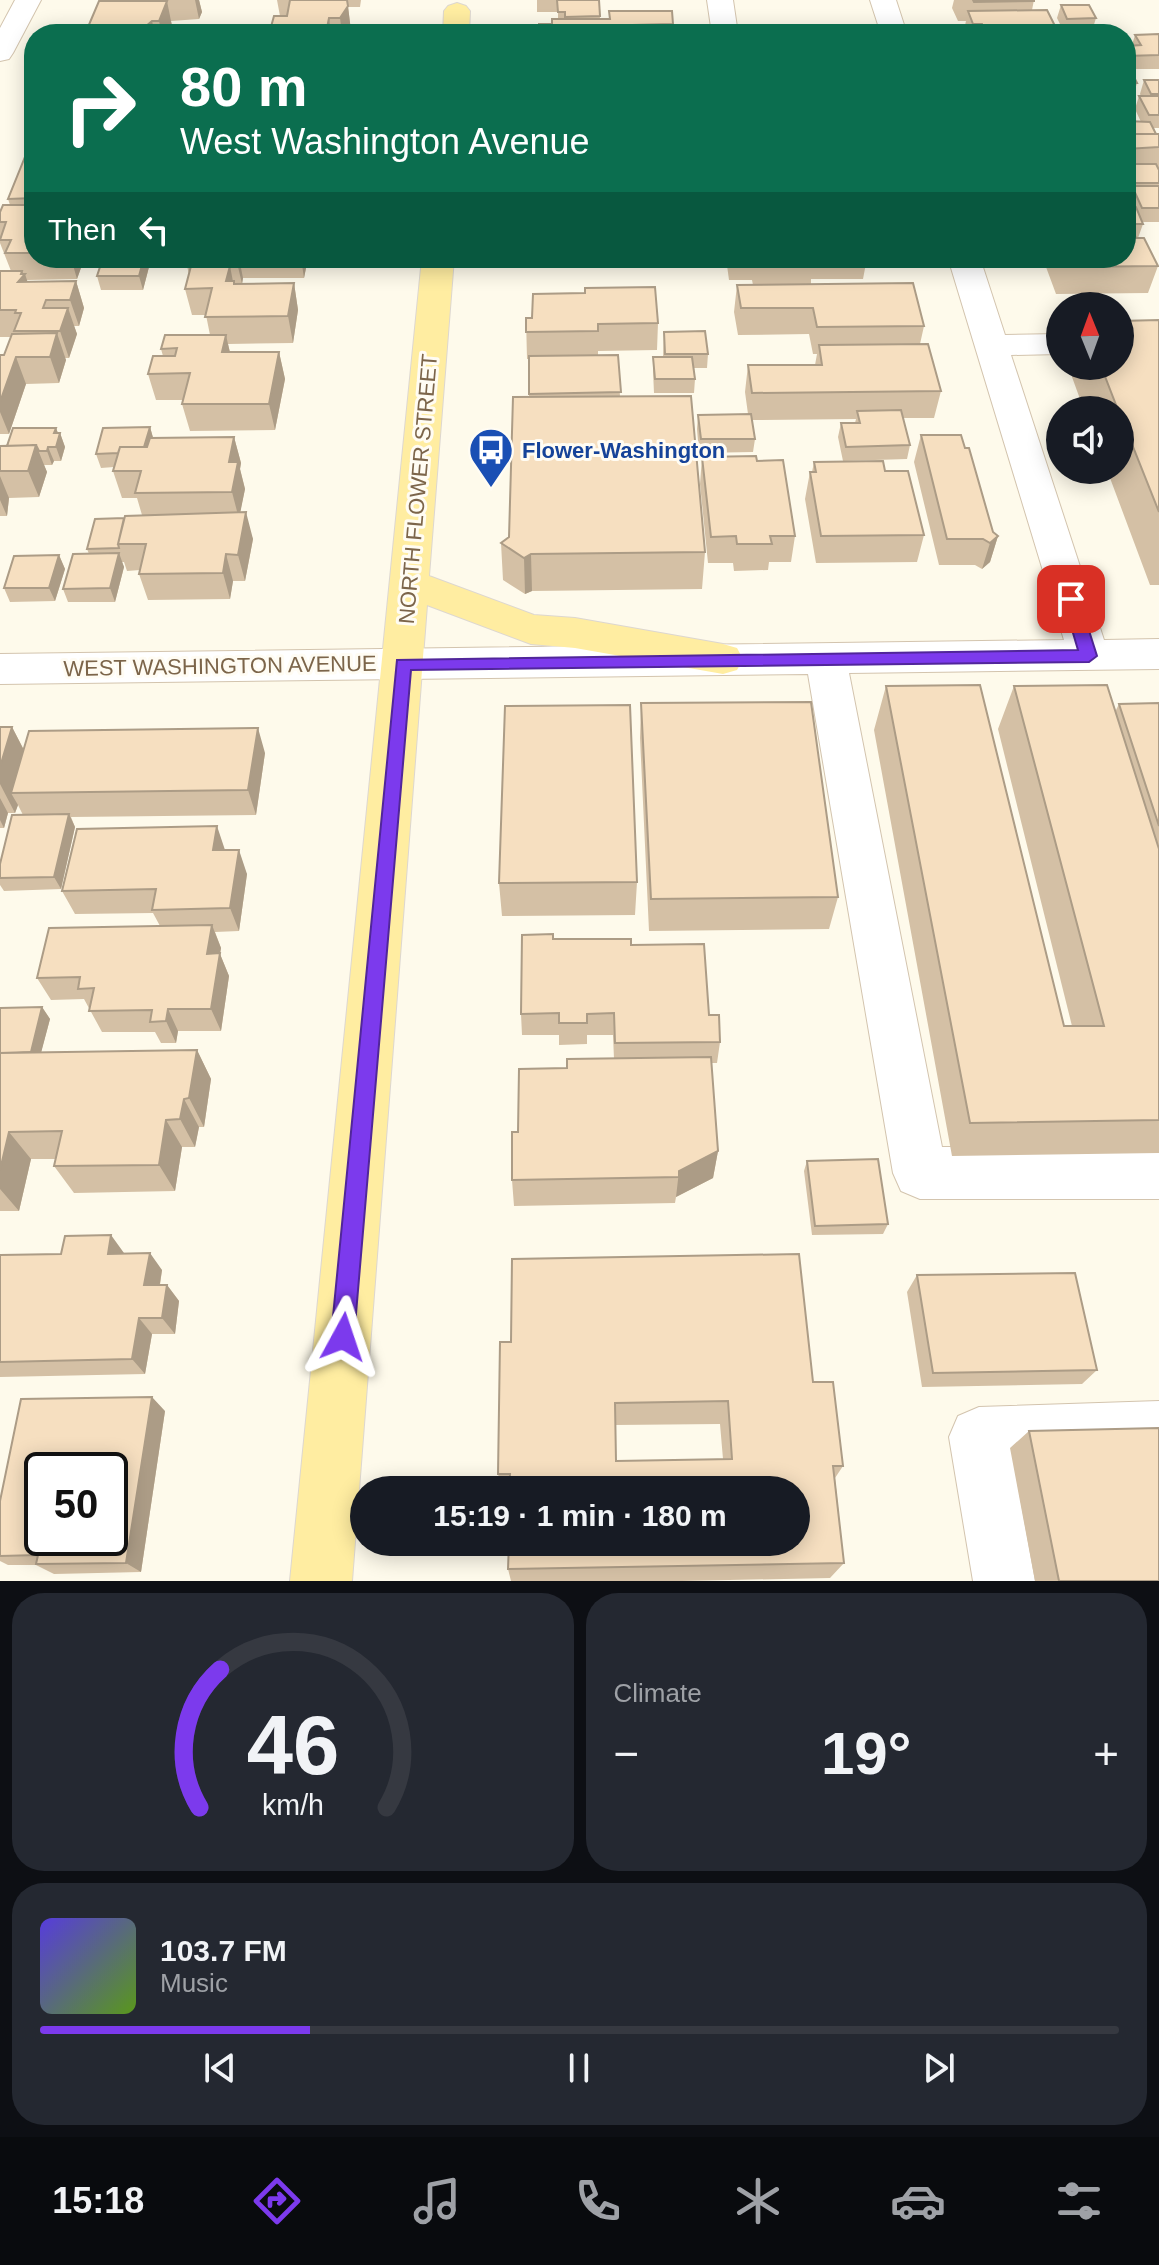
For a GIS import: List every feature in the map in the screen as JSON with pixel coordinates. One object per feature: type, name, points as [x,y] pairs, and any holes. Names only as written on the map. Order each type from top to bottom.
[{"type":"main road","name":"NORTH FLOWER STREET","points":[[321,1581],[437,268]]},
{"type":"main road","points":[[410,584],[531,629],[575,633],[723,659]]},
{"type":"street","points":[[0,53],[28,0]]},
{"type":"street","points":[[720,0],[724,24]]},
{"type":"street","points":[[883,0],[891,24]]},
{"type":"street","points":[[967,268],[1089,656]]},
{"type":"street","points":[[991,345],[1046,344]]},
{"type":"street","name":"WEST WASHINGTON AVENUE","points":[[0,669],[1159,654]]},
{"type":"street","points":[[826,659],[920,1173],[1159,1173]]},
{"type":"street","points":[[1004,1581],[979,1437],[1159,1431]]},
{"type":"building","points":[[290,0],[347,0],[348,6],[340,18],[329,18],[328,24],[272,24],[274,16],[287,16]]},
{"type":"building","points":[[557,0],[599,0],[600,16],[565,17],[565,12],[558,12]]},
{"type":"building","points":[[1034,0],[1034,1],[974,2]]},
{"type":"building","points":[[99,1],[167,1],[159,21],[148,24],[89,24]]},
{"type":"building","points":[[1061,5],[1089,5],[1096,18],[1067,19]]},
{"type":"building","points":[[1047,10],[1054,24],[973,24],[968,11]]},
{"type":"building","points":[[609,11],[672,11],[673,24],[552,24],[552,19],[610,19]]},
{"type":"building","points":[[1159,34],[1159,55],[1136,56],[1136,45],[1141,45],[1136,35]]},
{"type":"building","points":[[1144,80],[1159,80],[1159,94],[1151,94]]},
{"type":"building","points":[[1139,96],[1159,96],[1159,115],[1149,115]]},
{"type":"building","points":[[1136,121],[1150,122],[1156,134],[1136,134]]},
{"type":"building","points":[[1136,134],[1159,134],[1159,147],[1136,148]]},
{"type":"building","points":[[24,159],[24,198],[8,199]]},
{"type":"building","points":[[1136,164],[1156,164],[1159,183],[1136,183]]},
{"type":"building","points":[[1136,186],[1159,186],[1159,208],[1142,208]]},
{"type":"building","points":[[3,205],[24,205],[24,253],[5,253],[11,240],[0,240],[6,222],[0,222]]},
{"type":"building","points":[[1136,207],[1143,224],[1136,224]]},
{"type":"building","points":[[1136,238],[1144,238],[1158,266],[1136,266]]},
{"type":"building","points":[[100,268],[141,268],[139,276],[97,276]]},
{"type":"building","points":[[190,268],[229,268],[226,281],[234,281],[234,284],[294,283],[288,316],[205,317],[212,288],[185,289]]},
{"type":"building","points":[[0,271],[22,271],[21,274],[25,274],[18,282],[76,281],[70,300],[46,300],[43,308],[68,308],[60,331],[14,331],[21,313],[0,310]]},
{"type":"building","points":[[913,283],[924,326],[817,327],[813,308],[741,308],[737,285]]},
{"type":"building","points":[[655,287],[658,323],[598,324],[598,331],[526,332],[526,318],[532,318],[533,294],[585,293],[585,288]]},
{"type":"building","points":[[1159,320],[1159,512],[1134,449],[1134,396],[1113,396],[1106,380],[1134,380],[1134,321]]},
{"type":"building","points":[[705,331],[708,354],[665,354],[664,332]]},
{"type":"building","points":[[57,333],[50,357],[16,357],[0,402],[0,355],[4,355],[12,334]]},
{"type":"building","points":[[165,335],[226,335],[222,352],[279,352],[269,404],[182,404],[190,373],[148,374],[153,356],[175,356],[177,348],[161,349]]},
{"type":"building","points":[[928,344],[941,391],[752,393],[748,365],[822,365],[819,345]]},
{"type":"building","points":[[618,355],[621,392],[529,394],[529,356]]},
{"type":"building","points":[[653,357],[692,357],[695,379],[655,379]]},
{"type":"building","points":[[691,396],[705,552],[531,554],[524,558],[501,543],[509,537],[513,397]]},
{"type":"building","points":[[901,410],[910,445],[846,447],[841,423],[860,423],[857,411]]},
{"type":"building","points":[[751,414],[755,439],[701,439],[698,415]]},
{"type":"building","points":[[150,427],[144,447],[120,447],[118,453],[96,454],[103,428]]},
{"type":"building","points":[[13,428],[56,428],[54,433],[60,433],[56,447],[39,451],[36,445],[7,446]]},
{"type":"building","points":[[921,435],[961,435],[965,448],[969,448],[993,532],[998,536],[990,543],[983,539],[947,539]]},
{"type":"building","points":[[234,437],[229,462],[238,462],[232,492],[135,493],[141,471],[113,471],[120,447],[147,447],[150,438]]},
{"type":"building","points":[[36,445],[28,471],[0,471],[0,446]]},
{"type":"building","points":[[756,456],[757,461],[783,460],[795,536],[770,536],[772,544],[737,544],[736,536],[711,537],[702,457]]},
{"type":"building","points":[[883,461],[885,471],[908,471],[924,535],[821,536],[810,472],[816,472],[814,462]]},
{"type":"building","points":[[246,512],[238,555],[226,554],[223,573],[139,574],[146,544],[118,544],[125,516]]},
{"type":"building","points":[[124,518],[119,548],[87,549],[95,519]]},
{"type":"building","points":[[119,553],[110,588],[63,589],[73,554]]},
{"type":"building","points":[[59,555],[49,588],[4,588],[14,556]]},
{"type":"building","points":[[980,685],[1064,1026],[1104,1026],[1014,686],[1107,685],[1159,849],[1159,1120],[970,1123],[886,686]]},
{"type":"building","points":[[811,702],[838,897],[651,899],[641,703]]},
{"type":"building","points":[[1159,703],[1159,826],[1119,704]]},
{"type":"building","points":[[630,705],[637,882],[499,883],[505,706]]},
{"type":"building","points":[[0,727],[12,727],[0,767]]},
{"type":"building","points":[[258,728],[248,790],[11,793],[29,731]]},
{"type":"building","points":[[69,814],[54,877],[0,878],[0,864],[12,815]]},
{"type":"building","points":[[217,826],[213,850],[239,850],[230,908],[152,910],[156,889],[62,891],[77,829]]},
{"type":"building","points":[[212,925],[207,954],[220,953],[211,1009],[168,1009],[166,1021],[150,1022],[152,1010],[89,1011],[94,988],[78,989],[80,977],[37,978],[49,928]]},
{"type":"building","points":[[553,934],[553,939],[631,939],[631,945],[704,944],[709,1015],[719,1015],[720,1042],[615,1043],[614,1013],[587,1014],[587,1023],[559,1023],[559,1013],[521,1014],[522,935]]},
{"type":"building","points":[[42,1007],[31,1052],[0,1053],[0,1008]]},
{"type":"building","points":[[197,1050],[189,1098],[184,1099],[180,1119],[166,1120],[159,1165],[54,1166],[62,1131],[9,1132],[0,1170],[0,1053]]},
{"type":"building","points":[[711,1057],[718,1151],[679,1171],[679,1177],[512,1180],[512,1132],[518,1132],[519,1069],[567,1068],[567,1059]]},
{"type":"building","points":[[878,1159],[888,1224],[815,1226],[807,1161]]},
{"type":"building","points":[[111,1235],[108,1254],[150,1253],[144,1285],[167,1285],[162,1318],[139,1318],[132,1359],[0,1362],[0,1255],[61,1254],[65,1236]]},
{"type":"building","points":[[799,1254],[813,1382],[833,1382],[843,1466],[833,1466],[844,1563],[508,1569],[508,1556],[810,1556],[810,1476],[498,1474],[500,1342],[511,1342],[512,1259]],"holes":[[[728,1401],[732,1459],[616,1461],[615,1403]]]},
{"type":"building","points":[[1075,1273],[1097,1370],[933,1373],[917,1275]]},
{"type":"building","points":[[152,1397],[128,1550],[128,1452],[24,1452],[24,1555],[0,1556],[0,1501],[21,1399]]},
{"type":"building","points":[[1159,1428],[1159,1581],[1059,1581],[1029,1431]]},
{"type":"building","points":[[38,1556],[127,1556],[126,1563],[36,1564]]},
{"type":"place","name":"Flower-Washington","points":[[491,489]]},
{"type":"route","points":[[343,1337],[403,664],[1089,656],[1071,599]]}]
